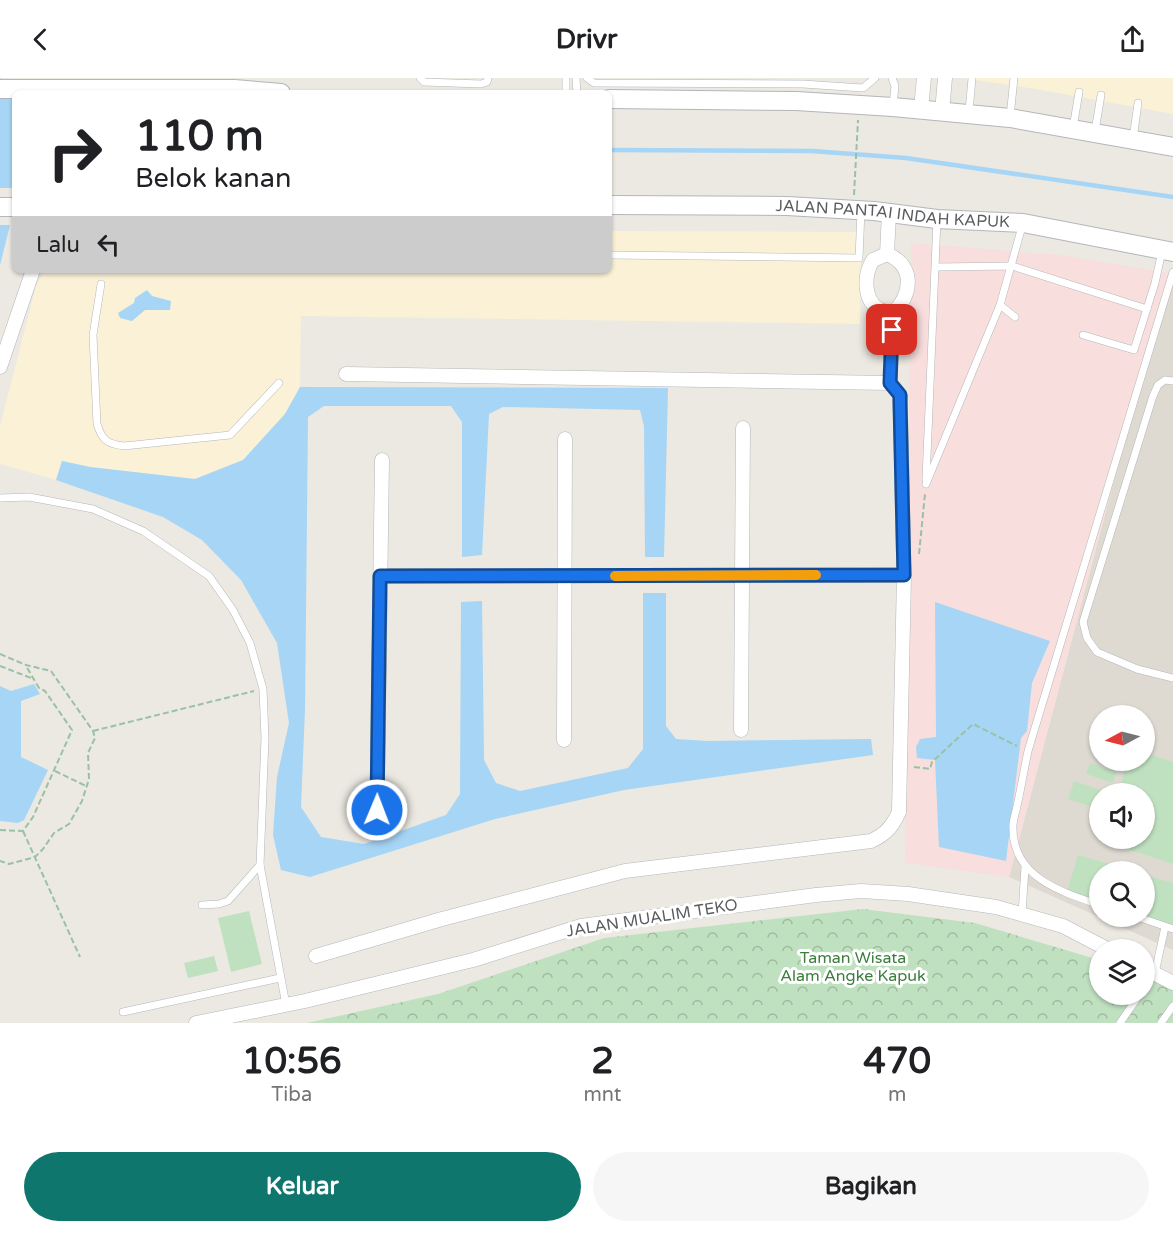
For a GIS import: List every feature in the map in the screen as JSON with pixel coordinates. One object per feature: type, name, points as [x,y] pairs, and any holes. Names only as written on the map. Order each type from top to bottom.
[{"type":"main road","points":[[0,90],[128,85],[150,90]]},
{"type":"main road","points":[[612,99],[796,101],[921,109],[1010,118],[1173,147]]},
{"type":"main road","name":"JALAN PANTAI INDAH KAPUK","points":[[612,205],[857,204],[889,213],[937,219],[1023,223],[1167,252]]},
{"type":"street","points":[[921,109],[924,78]]},
{"type":"street","points":[[942,112],[945,78]]},
{"type":"street","points":[[887,254],[889,213]]},
{"type":"street","points":[[887,254],[873,260],[866,281],[870,299],[878,308],[892,314]]},
{"type":"street","points":[[316,956],[442,919],[625,871],[859,844],[872,841],[893,826],[899,812],[904,575],[900,395],[890,383],[892,314],[902,304],[908,292],[908,282],[905,269],[900,261],[887,254]]},
{"type":"street","points":[[0,367],[32,273]]},
{"type":"street","points":[[346,374],[890,383]]},
{"type":"street","points":[[741,730],[743,428]]},
{"type":"street","points":[[564,740],[565,439]]},
{"type":"street","points":[[377,810],[382,460]]},
{"type":"street","points":[[380,576],[904,575]]},
{"type":"street","name":"JALAN MUALIM TEKO","points":[[196,1023],[286,1005],[473,960],[581,926],[816,894],[861,891],[909,894],[996,907],[1063,926],[1089,940]]},
{"type":"street","points":[[1155,973],[1173,983]]},
{"type":"lane","points":[[420,78],[424,81],[481,84],[487,82],[488,78]]},
{"type":"lane","points":[[587,78],[594,83],[803,84],[863,88],[875,78]]},
{"type":"lane","points":[[892,78],[895,86],[893,107]]},
{"type":"lane","points":[[969,114],[972,78]]},
{"type":"lane","points":[[1010,118],[1014,78]]},
{"type":"lane","points":[[1073,129],[1079,92]]},
{"type":"lane","points":[[1095,133],[1101,95]]},
{"type":"lane","points":[[1133,140],[1138,103]]},
{"type":"lane","points":[[612,255],[859,258],[857,204]]},
{"type":"lane","points":[[937,219],[926,484],[1000,304],[1023,223]]},
{"type":"lane","points":[[1083,335],[1134,350],[1167,252]]},
{"type":"lane","points":[[936,267],[1012,266],[1147,309]]},
{"type":"lane","points":[[1022,914],[1025,867],[1018,852],[1012,828],[1028,752],[1173,272]]},
{"type":"lane","points":[[101,284],[93,334],[97,424],[100,436],[105,441],[113,445],[124,446],[230,435],[279,383]]},
{"type":"lane","points":[[1000,304],[1015,317]]},
{"type":"lane","points":[[1173,381],[1165,380],[1158,385],[1153,396],[1083,622],[1087,638],[1097,652],[1137,669],[1173,678]]},
{"type":"lane","points":[[0,498],[29,497],[93,509],[143,531],[209,576],[233,610],[250,643],[263,689],[265,738],[261,866],[286,1005]]},
{"type":"lane","points":[[202,905],[228,901],[261,866]]},
{"type":"lane","points":[[1025,867],[1067,894],[1089,901]]},
{"type":"lane","points":[[1155,959],[1169,928]]},
{"type":"lane","points":[[123,1012],[280,978]]},
{"type":"lane","points":[[1120,1023],[1132,1005]]},
{"type":"lane","points":[[1161,1023],[1173,1006]]},
{"type":"path","points":[[857,204],[858,122]]},
{"type":"path","points":[[0,654],[26,665],[51,671],[93,731],[95,738],[88,753],[88,779],[82,801],[69,824],[54,833],[35,857],[9,864],[0,861]]},
{"type":"path","points":[[23,831],[33,817],[72,730],[45,691],[39,688],[26,665]]},
{"type":"path","points":[[0,666],[33,678]]},
{"type":"path","points":[[93,731],[263,689]]},
{"type":"path","points":[[932,762],[973,724],[1022,748]]},
{"type":"path","points":[[54,771],[86,786]]},
{"type":"path","points":[[0,830],[23,831]]},
{"type":"path","points":[[23,831],[80,957]]},
{"type":"shaded area","points":[[962,78],[1173,78],[1173,114],[1036,89]]},
{"type":"shaded area","points":[[612,231],[861,232],[860,324],[301,316],[300,387],[285,414],[243,460],[195,479],[90,467],[62,461],[56,480],[0,464],[0,426],[36,286],[43,273],[612,273]]},
{"type":"shaded area","points":[[911,243],[1060,255],[1169,273],[1009,877],[905,863]]},
{"type":"shaded area","points":[[1169,273],[1173,274],[1173,950],[1155,942],[1155,939],[1148,939],[1121,927],[1155,927],[1155,861],[1089,861],[1089,913],[1009,877]]},
{"type":"green space","points":[[1155,756],[1173,762],[1173,864],[1127,849],[1155,849],[1155,783],[1121,783],[1125,771],[1155,771]]},
{"type":"green space","points":[[1089,766],[1089,771],[1116,772],[1113,783],[1086,774]]},
{"type":"green space","points":[[1074,781],[1089,786],[1089,806],[1068,799]]},
{"type":"green space","points":[[1078,855],[1099,861],[1089,861],[1089,902],[1066,895]]},
{"type":"green space","points":[[1155,878],[1173,883],[1173,927],[1155,920]]},
{"type":"green space","name":"Taman Wisata Alam Angke Kapuk","points":[[863,909],[975,923],[1089,957],[1089,1005],[1155,1005],[1155,978],[1173,985],[1173,1023],[307,1023],[438,994],[604,938]]},
{"type":"green space","points":[[249,911],[262,964],[231,972],[218,918]]},
{"type":"green space","points":[[214,956],[218,971],[188,978],[184,963]]},
{"type":"water","points":[[0,78],[12,90],[12,189],[11,221],[0,265]]},
{"type":"water","points":[[147,290],[152,296],[171,301],[170,310],[145,310],[132,321],[120,318],[118,313],[134,303],[135,298]]},
{"type":"water","points":[[300,387],[668,388],[664,557],[645,557],[644,426],[640,410],[503,407],[489,414],[482,555],[462,557],[462,422],[451,406],[324,406],[308,417],[305,709],[301,807],[321,837],[364,844],[446,815],[460,794],[461,602],[482,601],[484,760],[496,783],[520,791],[628,768],[643,749],[643,593],[666,593],[666,726],[676,739],[707,741],[871,739],[873,755],[624,790],[495,819],[310,877],[281,870],[273,835],[277,777],[289,723],[277,643],[241,580],[202,540],[163,517],[56,480],[62,461],[90,467],[195,479],[243,460],[285,414]]},
{"type":"water","points":[[935,602],[1050,641],[1032,683],[1027,731],[1021,738],[1006,861],[939,847],[935,760],[917,758],[916,747],[920,739],[936,737]]},
{"type":"water","points":[[34,684],[40,694],[21,701],[21,757],[48,770],[24,820],[18,823],[0,821],[0,686],[11,691]]},
{"type":"pier","points":[[0,188],[12,188],[12,225],[0,225]]},
{"type":"waterway","points":[[612,150],[812,151],[906,158],[1173,197]]},
{"type":"slow traffic","points":[[615,576],[816,575]]},
{"type":"route","points":[[377,810],[380,576],[904,575],[900,395],[890,383],[892,330]]}]
